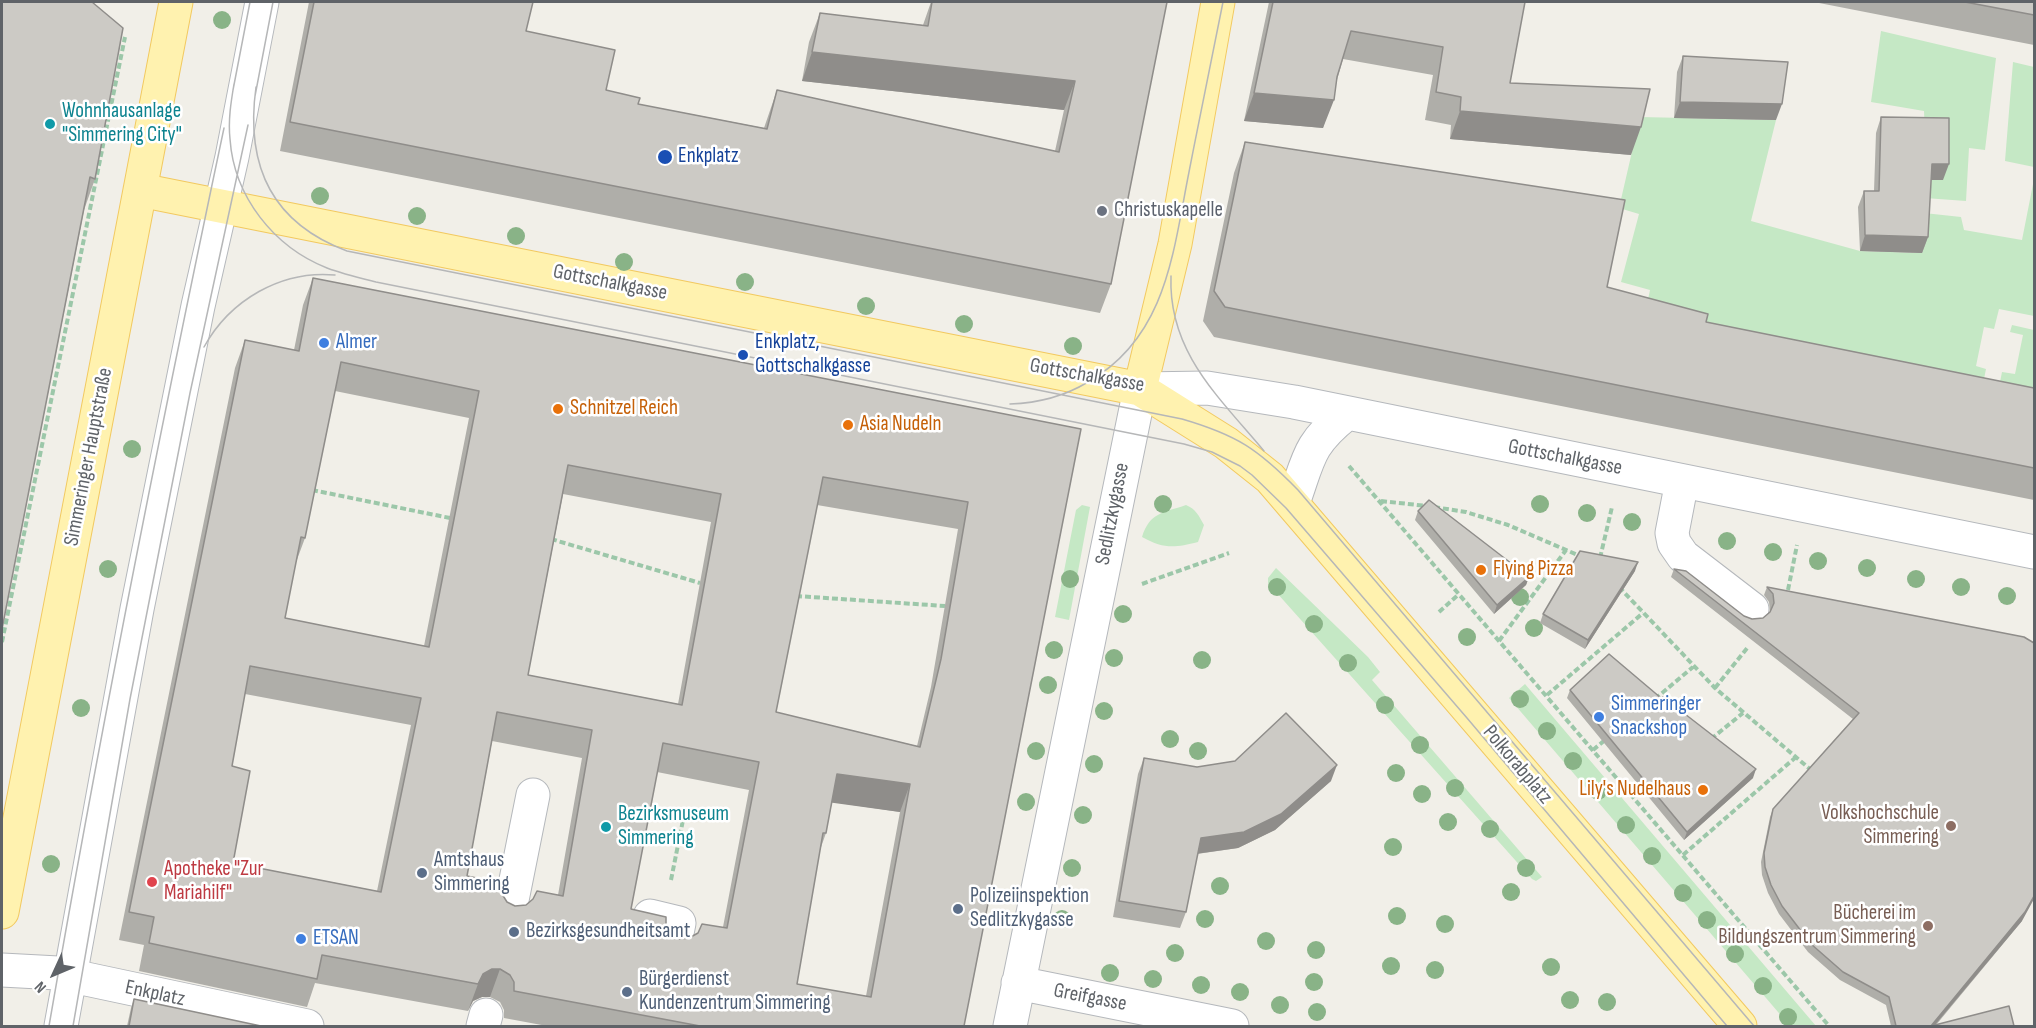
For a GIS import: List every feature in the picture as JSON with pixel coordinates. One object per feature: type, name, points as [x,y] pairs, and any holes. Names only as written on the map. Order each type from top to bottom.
[{"type":"main road","name":"Simmeringer Hauptstraße","points":[[2,912],[176,2]]},
{"type":"main road","name":"Sedlitzkygasse","points":[[1140,389],[1175,244],[1218,2]]},
{"type":"main road","name":"Gottschalkgasse","points":[[141,190],[1140,389]]},
{"type":"main road","name":"Polkorabplatz","points":[[1140,389],[1234,449],[1270,478],[1740,1026]]},
{"type":"street","points":[[61,1026],[139,597],[232,157],[262,2]]},
{"type":"street","name":"Gottschalkgasse","points":[[1140,389],[1207,388],[1294,402],[2034,552]]},
{"type":"street","name":"Sedlitzkygasse","points":[[1010,1026],[1140,389]]},
{"type":"street","points":[[1293,503],[1312,448],[1323,434],[1346,414]]},
{"type":"street","points":[[1682,481],[1672,533],[1674,543],[1683,556],[1752,609]]},
{"type":"street","points":[[509,915],[533,795]]},
{"type":"street","name":"Enkplatz","points":[[2,970],[58,973],[307,1026]]},
{"type":"street","name":"Greifgasse","points":[[1018,983],[1232,1026]]},
{"type":"path","points":[[2,642],[127,30]]},
{"type":"path","points":[[115,42],[122,50]]},
{"type":"path","points":[[1343,458],[1829,1026]]},
{"type":"path","points":[[1598,567],[1621,469]]},
{"type":"path","points":[[310,489],[450,518]]},
{"type":"path","points":[[1380,501],[1466,512],[1508,525],[1583,558]]},
{"type":"path","points":[[1786,600],[1804,506]]},
{"type":"path","points":[[550,538],[700,582]]},
{"type":"path","points":[[1499,641],[1566,550]]},
{"type":"path","points":[[1138,586],[1229,552]]},
{"type":"path","points":[[1613,581],[1693,667],[1811,770]]},
{"type":"path","points":[[1441,610],[1459,594]]},
{"type":"path","points":[[795,596],[945,606]]},
{"type":"path","points":[[1547,695],[1643,613]]},
{"type":"path","points":[[1715,688],[1753,642]]},
{"type":"path","points":[[1648,705],[1693,667]]},
{"type":"path","points":[[1707,742],[1743,713]]},
{"type":"path","points":[[1593,750],[1611,735]]},
{"type":"path","points":[[1683,855],[1796,757]]},
{"type":"path","points":[[662,928],[685,810]]},
{"type":"green space","points":[[1881,31],[1996,58],[1985,150],[1969,148],[1966,201],[1925,198],[1926,180],[1943,180],[1925,134],[1924,111],[1871,102]]},
{"type":"green space","points":[[2013,62],[2034,67],[2034,167],[2005,161]]},
{"type":"green space","points":[[1640,117],[1776,120],[1751,221],[1860,251],[1922,253],[1924,213],[1961,217],[1964,230],[2022,240],[2034,179],[2034,316],[1999,309],[1994,329],[1984,327],[1976,366],[1986,369],[1980,399],[1642,329],[1650,290],[1621,282],[1639,214],[1619,208]]},
{"type":"green space","points":[[2012,325],[2034,330],[2034,410],[1996,402],[2002,372],[2015,374],[2023,335],[2010,332]]},
{"type":"green space","points":[[1082,505],[1090,507],[1069,620],[1055,617],[1076,510]]},
{"type":"green space","points":[[1186,505],[1195,511],[1204,525],[1198,542],[1169,546],[1157,544],[1142,537],[1153,518]]},
{"type":"green space","points":[[1276,568],[1368,657],[1380,672],[1372,680],[1542,877],[1536,881],[1532,879],[1268,583],[1268,578]]},
{"type":"green space","points":[[1525,684],[1816,1026],[1790,1026],[1509,698]]},
{"type":"building","points":[[2,2],[92,2],[123,28],[95,179],[90,177],[2,629]]},
{"type":"building","points":[[314,2],[533,2],[526,31],[615,50],[606,90],[640,98],[638,104],[767,129],[777,90],[1059,152],[1075,81],[812,52],[820,13],[928,26],[932,2],[1167,2],[1111,284],[290,122]]},
{"type":"building","points":[[1273,2],[1525,2],[1510,83],[1650,89],[1641,127],[1460,111],[1461,97],[1436,92],[1443,47],[1351,31],[1337,77],[1334,100],[1254,93]]},
{"type":"building","points":[[1965,2],[2034,2],[2034,15]]},
{"type":"building","points":[[1683,56],[1788,62],[1782,104],[1680,102]]},
{"type":"building","points":[[1881,117],[1949,118],[1949,164],[1932,164],[1928,237],[1865,235],[1864,191],[1879,191]]},
{"type":"building","points":[[1245,142],[1625,200],[1607,287],[1708,314],[1706,322],[2034,388],[2034,468],[1225,307],[1214,291]]},
{"type":"building","points":[[313,278],[1081,429],[964,1026],[700,1026],[514,991],[514,982],[510,975],[500,969],[492,969],[483,974],[478,984],[322,955],[317,979],[149,943],[154,917],[129,912],[245,340],[299,351]],"holes":[[[341,362],[479,391],[429,647],[285,618],[301,537],[305,538]],[[568,465],[721,494],[682,705],[528,675]],[[823,477],[968,502],[941,659],[920,747],[776,712]],[[250,666],[421,698],[381,892],[233,863],[250,771],[232,766]],[[497,712],[592,730],[563,896],[537,891],[526,905],[515,906],[507,902],[502,894],[501,883],[467,876]],[[663,743],[759,762],[727,928],[702,924],[698,933],[689,938],[680,939],[671,934],[666,926],[666,917],[631,909]],[[837,774],[910,784],[871,997],[797,984],[823,833],[826,833]]]},
{"type":"building","points":[[1429,500],[1529,577],[1497,605],[1418,511]]},
{"type":"building","points":[[1580,551],[1638,562],[1588,640],[1543,614]]},
{"type":"building","points":[[1674,569],[1686,571],[1744,616],[1752,619],[1763,618],[1770,612],[1774,603],[1773,594],[1767,587],[2024,637],[2034,643],[2034,896],[2025,912],[1931,1026],[1896,1026],[1889,997],[1843,972],[1811,944],[1782,906],[1765,867],[1764,853],[1773,809],[1859,713]]},
{"type":"building","points":[[1609,654],[1661,698],[1663,697],[1756,769],[1687,832],[1570,690]]},
{"type":"building","points":[[1286,713],[1337,765],[1281,814],[1244,832],[1201,838],[1186,912],[1119,901],[1144,758],[1197,767],[1235,761]]},
{"type":"building","points":[[134,999],[261,1026],[129,1026]]},
{"type":"building","points":[[2009,1006],[2014,1026],[1931,1026]]},
{"type":"tram line","points":[[233,90],[250,2]]},
{"type":"tram line","points":[[255,96],[273,2]]},
{"type":"tram line","points":[[1010,404],[1051,398],[1088,382],[1114,363],[1135,341],[1150,317],[1162,290],[1178,232],[1223,2]]},
{"type":"tram line","points":[[234,84],[230,139],[239,181],[248,200],[274,233],[290,247],[327,268],[376,282],[1184,444],[1212,452],[1240,466],[1286,508],[1727,1026]]},
{"type":"tram line","points":[[256,87],[255,142],[260,166],[269,188],[282,208],[300,225],[321,239],[347,251],[1182,419],[1218,431],[1246,445],[1271,464],[1298,490],[1754,1026]]},
{"type":"tram line","points":[[73,1026],[130,699],[190,393],[248,125]]},
{"type":"tram line","points":[[49,1026],[132,576],[224,128]]},
{"type":"tram line","points":[[204,347],[228,315],[259,292],[277,283],[295,278],[335,275]]},
{"type":"tram line","points":[[1171,276],[1172,303],[1187,351],[1214,392],[1264,451]]},
{"type":"place","name":"Wohnhausanlage \"Simmering City\"","points":[[50,124]]},
{"type":"place","name":"Enkplatz","points":[[665,157]]},
{"type":"place","name":"Christuskapelle","points":[[1102,211]]},
{"type":"place","name":"Almer","points":[[324,343]]},
{"type":"place","name":"Enkplatz, Gottschalkgasse","points":[[743,355]]},
{"type":"place","name":"Schnitzel Reich","points":[[558,409]]},
{"type":"place","name":"Asia Nudeln","points":[[848,425]]},
{"type":"place","name":"Flying Pizza","points":[[1481,570]]},
{"type":"place","name":"Simmeringer Snackshop","points":[[1599,717]]},
{"type":"place","name":"Lily's Nudelhaus","points":[[1703,790]]},
{"type":"place","name":"Volkshochschule Simmering","points":[[1951,826]]},
{"type":"place","name":"Bezirksmuseum Simmering","points":[[606,827]]},
{"type":"place","name":"Amtshaus Simmering","points":[[422,873]]},
{"type":"place","name":"Apotheke \"Zur Mariahilf\"","points":[[152,882]]},
{"type":"place","name":"Polizeiinspektion Sedlitzkygasse","points":[[958,909]]},
{"type":"place","name":"Bücherei im Bildungszentrum Simmering","points":[[1928,926]]},
{"type":"place","name":"Bezirksgesundheitsamt","points":[[514,932]]},
{"type":"place","name":"ETSAN","points":[[301,939]]},
{"type":"place","name":"Bürgerdienst Kundenzentrum Simmering","points":[[627,992]]}]
